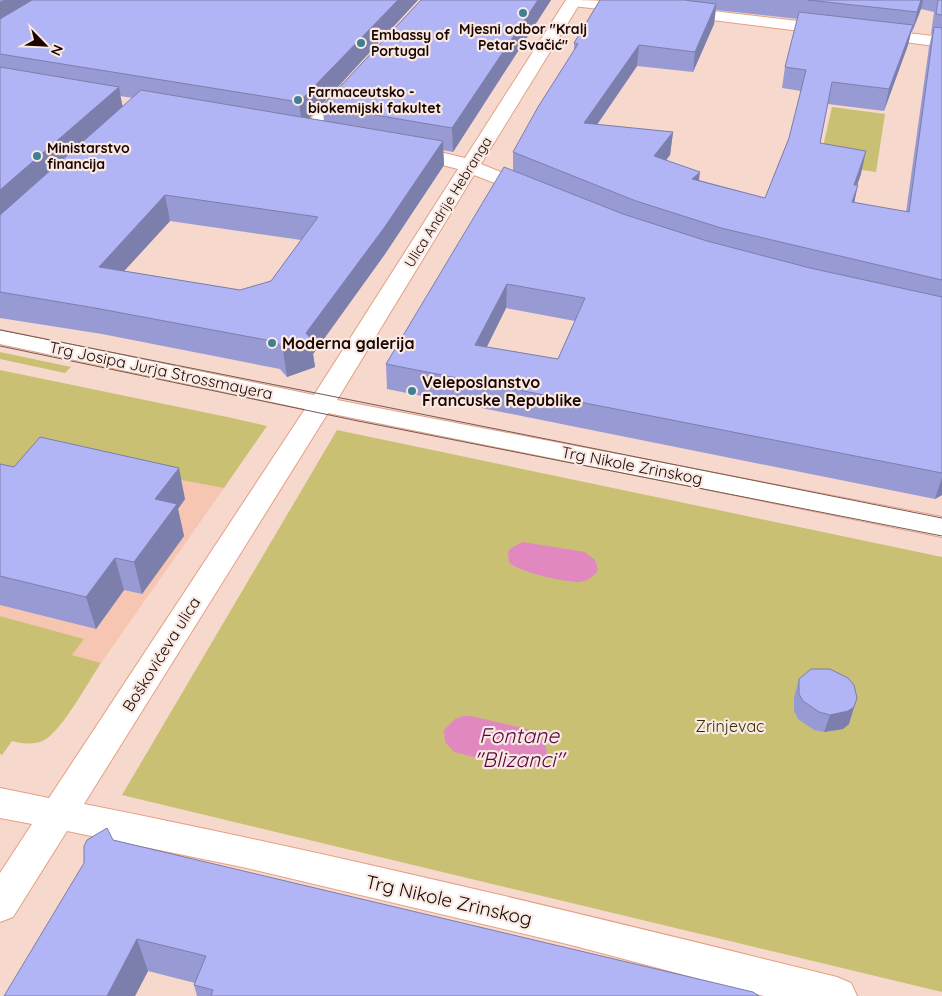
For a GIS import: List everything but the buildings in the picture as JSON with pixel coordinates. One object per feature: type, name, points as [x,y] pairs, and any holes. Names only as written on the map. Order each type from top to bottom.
[{"type":"street","points":[[569,0],[942,42]]},
{"type":"street","name":"Ulica Andrije Hebranga","points":[[321,403],[470,167],[569,0]]},
{"type":"street","points":[[308,133],[357,80]]},
{"type":"street","points":[[288,130],[327,136]]},
{"type":"street","points":[[386,146],[448,158],[554,200]]},
{"type":"street","name":"Trg Josipa Jurja Strossmayera","points":[[0,338],[321,403]]},
{"type":"street","name":"Trg Nikole Zrinskog","points":[[321,403],[942,527]]},
{"type":"street","name":"Boškovićeva ulica","points":[[0,905],[321,403]]},
{"type":"street","points":[[0,803],[58,816]]},
{"type":"street","name":"Trg Nikole Zrinskog","points":[[58,816],[242,851],[561,926],[801,992],[837,996]]},
{"type":"shaded area","points":[[36,453],[224,488],[101,663],[72,655],[83,639],[0,616],[0,494]]},
{"type":"green space","points":[[832,107],[885,114],[876,172],[819,164]]},
{"type":"green space","points":[[0,352],[71,367],[65,373],[0,359]]},
{"type":"green space","points":[[0,370],[267,426],[224,488],[148,474],[0,494]]},
{"type":"green space","name":"Zrinjevac","points":[[337,430],[942,557],[942,992],[122,795]]},
{"type":"green space","points":[[0,616],[84,639],[72,655],[101,663],[68,715],[53,733],[43,741],[34,743],[12,741],[2,755],[0,754]]},
{"type":"water","points":[[523,542],[585,552],[595,560],[598,570],[590,578],[579,582],[531,573],[509,562],[508,552],[511,548]]},
{"type":"water","name":"Fontane ''Blizanci''","points":[[471,716],[532,730],[545,740],[547,754],[544,759],[532,768],[516,768],[454,752],[445,742],[444,730],[455,719]]},
{"type":"tram line","points":[[0,330],[942,518]]},
{"type":"tram line","points":[[0,346],[358,421],[942,536]]},
{"type":"place","name":"Mjesni odbor \"Kralj Petar Svačić\"","points":[[523,13]]},
{"type":"place","name":"Embassy of Portugal","points":[[361,43]]},
{"type":"place","name":"Farmaceutsko - biokemijski fakultet","points":[[298,100]]},
{"type":"place","name":"Ministarstvo financija","points":[[37,156]]},
{"type":"place","name":"Moderna galerija","points":[[272,343]]},
{"type":"place","name":"Veleposlanstvo Francuske Republike","points":[[412,391]]}]
